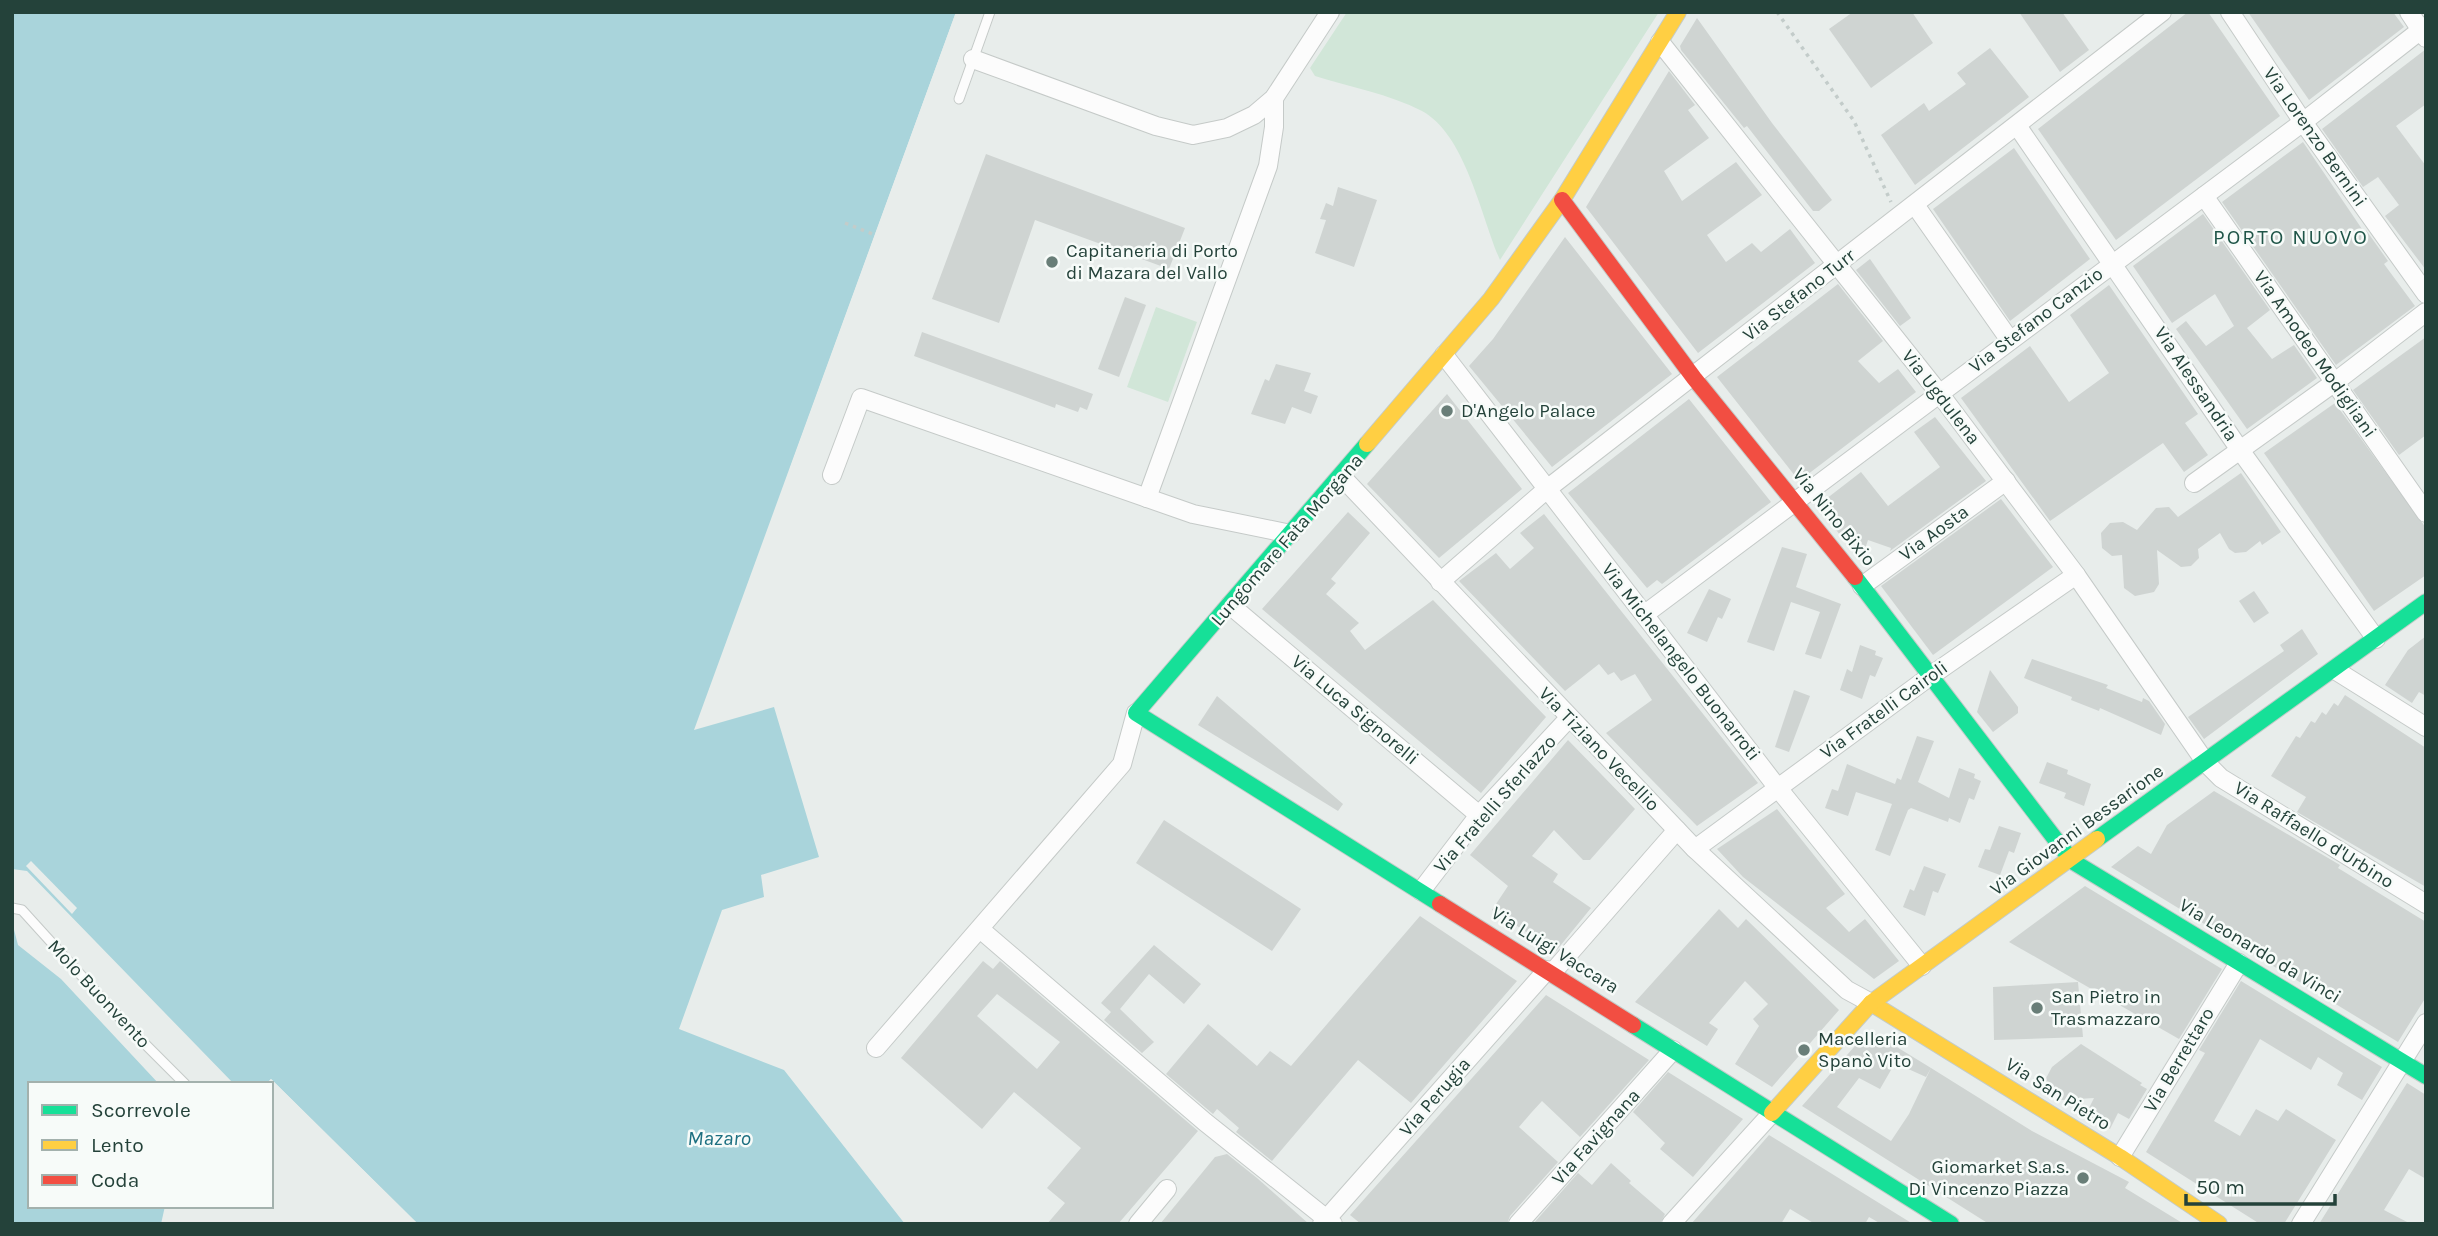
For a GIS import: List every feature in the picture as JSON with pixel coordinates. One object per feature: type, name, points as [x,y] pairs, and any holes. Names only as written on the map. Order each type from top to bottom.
[{"type":"main road","name":"Lungomare Fata Morgana","points":[[1136,713],[1342,477],[1491,299],[1562,200],[1678,12]]},
{"type":"main road","name":"Via Nino Bixio","points":[[1562,200],[1694,378],[1862,586],[2072,861]]},
{"type":"main road","name":"Via Giovanni Bessarione","points":[[1772,1113],[1871,1003],[2072,861],[2426,602]]},
{"type":"main road","name":"Via Luigi Vaccara","points":[[1136,713],[1951,1224]]},
{"type":"main road","name":"Via Leonardo da Vinci","points":[[2072,861],[2426,1076]]},
{"type":"main road","name":"Via San Pietro","points":[[1871,1003],[2120,1157],[2219,1224]]},
{"type":"street","points":[[973,59],[1156,126],[1193,135],[1227,128],[1254,116],[1274,98],[1330,12]]},
{"type":"street","name":"Via Stefano Turr","points":[[1440,582],[1547,489],[2018,127],[2162,12]]},
{"type":"street","name":"Via Lorenzo Bernini","points":[[2230,12],[2303,122],[2426,295]]},
{"type":"street","points":[[2409,12],[2424,31]]},
{"type":"street","name":"Via Stefano Canzio","points":[[1645,614],[1797,504],[2113,261],[2424,31]]},
{"type":"street","name":"Via Ugdulena","points":[[1660,42],[1940,393],[2076,575],[2206,763]]},
{"type":"street","points":[[1147,498],[1268,166],[1274,127],[1274,98]]},
{"type":"street","name":"Via Alessandria","points":[[2018,127],[2113,261],[2240,450],[2376,639]]},
{"type":"street","name":"Via Amodeo Modigliani","points":[[2204,196],[2426,513]]},
{"type":"street","points":[[1915,205],[2009,340]]},
{"type":"street","points":[[2194,483],[2335,383],[2426,312]]},
{"type":"street","name":"Via Michelangelo Buonarroti","points":[[1444,355],[1777,787],[1922,966]]},
{"type":"street","points":[[832,475],[861,398],[1192,514],[1291,534]]},
{"type":"street","name":"Via Tiziano Vecellio","points":[[1342,477],[1695,849],[1847,990],[1871,1003]]},
{"type":"street","name":"Via Aosta","points":[[1862,586],[2006,481]]},
{"type":"street","name":"Via Fratelli Cairoli","points":[[1695,849],[1929,677],[2076,575]]},
{"type":"street","name":"Via Luca Signorelli","points":[[1230,606],[1479,815]]},
{"type":"street","points":[[2335,670],[2426,727]]},
{"type":"street","name":"Lungomare Fata Morgana","points":[[876,1048],[1122,764],[1136,713]]},
{"type":"street","name":"Via Fratelli Sferlazzo","points":[[1421,891],[1479,815],[1569,718]]},
{"type":"street","name":"Via Raffaello d'Urbino","points":[[2206,763],[2221,778],[2426,904]]},
{"type":"street","name":"Via Perugia","points":[[1327,1222],[1677,830]]},
{"type":"street","points":[[980,929],[1205,1122],[1327,1222]]},
{"type":"street","name":"Via Berrettaro","points":[[2120,1157],[2239,963]]},
{"type":"street","points":[[2301,1224],[2426,1023]]},
{"type":"street","name":"Via Favignana","points":[[1518,1224],[1673,1050]]},
{"type":"street","points":[[1671,1224],[1772,1113]]},
{"type":"street","points":[[1138,1224],[1167,1189]]},
{"type":"lane","points":[[959,99],[990,12]]},
{"type":"lane","name":"Molo Buonvento","points":[[12,908],[22,910],[128,1027],[183,1082]]},
{"type":"path","points":[[1777,12],[1854,121],[1881,185],[1899,216]]},
{"type":"path","points":[[845,223],[875,235]]},
{"type":"green space","points":[[1347,12],[1659,12],[1500,260],[1461,157],[1437,123],[1422,111],[1396,100],[1315,76],[1310,68]]},
{"type":"green space","points":[[1156,307],[1197,322],[1168,402],[1127,387]]},
{"type":"water","name":"Mazaro","points":[[12,12],[956,12],[694,730],[774,707],[819,857],[761,875],[764,897],[722,910],[679,1029],[784,1070],[905,1224],[418,1224],[271,1079],[268,1082],[232,1082],[27,871],[12,869]]},
{"type":"water","points":[[12,922],[18,945],[61,979],[157,1082],[28,1082],[28,1208],[165,1208],[161,1224],[12,1224]]},
{"type":"pier","points":[[956,12],[959,13],[792,472],[789,471]]},
{"type":"pier","points":[[31,861],[77,908],[72,914],[26,866]]},
{"type":"pier","points":[[271,1079],[418,1224],[413,1224],[273,1086],[273,1082],[268,1082]]},
{"type":"building","points":[[1853,12],[1912,12],[1933,43],[1871,88],[1829,29]]},
{"type":"building","points":[[2019,12],[2062,12],[2089,50],[2060,72]]},
{"type":"building","points":[[2188,12],[2208,12],[2280,116],[2116,240],[2038,129]]},
{"type":"building","points":[[2248,12],[2393,12],[2404,27],[2309,100]]},
{"type":"building","points":[[1697,18],[1772,123],[1832,200],[1819,211],[1813,211],[1747,126],[1744,128],[1681,50],[1680,46]]},
{"type":"building","points":[[1990,48],[2029,97],[1915,185],[1881,135],[1924,103],[1929,111],[1966,84],[1957,73]]},
{"type":"building","points":[[2426,49],[2426,104],[2396,126],[2426,166],[2426,270],[2385,216],[2399,205],[2378,177],[2363,187],[2322,129]]},
{"type":"building","points":[[1669,71],[1695,105],[1688,110],[1709,138],[1664,171],[1682,201],[1736,162],[1762,195],[1707,235],[1726,262],[1752,243],[1761,252],[1790,229],[1815,263],[1698,353],[1586,207]]},
{"type":"building","points":[[2303,142],[2364,232],[2366,230],[2388,261],[2384,264],[2415,306],[2336,365],[2222,202]]},
{"type":"building","points":[[2014,148],[2090,259],[2010,321],[1933,209]]},
{"type":"building","points":[[986,154],[1185,228],[1169,269],[1035,220],[999,323],[932,299]]},
{"type":"building","points":[[1338,187],[1377,200],[1354,267],[1315,253],[1326,220],[1320,219],[1326,203],[1333,206]]},
{"type":"building","points":[[2203,214],[2270,310],[2247,328],[2272,359],[2294,345],[2317,378],[2247,429],[2176,329],[2186,321],[2206,346],[2234,326],[2215,294],[2172,323],[2133,266]]},
{"type":"building","points":[[1565,237],[1672,374],[1552,467],[1469,366],[1493,339]]},
{"type":"building","points":[[1870,259],[1911,318],[1900,326],[1856,270]]},
{"type":"building","points":[[1838,284],[1883,341],[1858,361],[1879,383],[1898,369],[1916,392],[1799,481],[1717,377]]},
{"type":"building","points":[[2109,285],[2198,414],[2185,423],[2208,455],[2184,472],[2163,443],[2050,521],[1961,398],[2030,346],[2069,402],[2109,373],[2070,315]]},
{"type":"building","points":[[1125,297],[1146,305],[1119,377],[1098,369]]},
{"type":"building","points":[[922,332],[1093,394],[1087,410],[1080,407],[1078,412],[1056,404],[1055,408],[914,356]]},
{"type":"building","points":[[2426,337],[2426,435],[2399,455],[2353,390]]},
{"type":"building","points":[[1276,364],[1311,373],[1304,391],[1318,396],[1311,414],[1292,407],[1285,424],[1251,414],[1265,379],[1269,381]]},
{"type":"building","points":[[1447,394],[1522,489],[1439,558],[1367,484]]},
{"type":"building","points":[[1689,399],[1771,502],[1662,584],[1657,580],[1647,588],[1568,493]]},
{"type":"building","points":[[2335,403],[2426,528],[2426,575],[2374,611],[2264,453]]},
{"type":"building","points":[[1935,417],[1986,481],[1890,551],[1891,548],[1868,540],[1861,561],[1817,506],[1861,472],[1888,506],[1940,467],[1914,432]]},
{"type":"building","points":[[2241,473],[2281,532],[2262,545],[2260,541],[2246,552],[2235,553],[2229,549],[2220,533],[2198,549],[2199,558],[2191,566],[2181,567],[2157,550],[2159,584],[2154,592],[2135,596],[2124,588],[2122,555],[2112,556],[2102,548],[2101,533],[2110,523],[2123,522],[2137,530],[2156,508],[2169,507],[2178,517]]},
{"type":"building","points":[[2001,499],[2053,567],[1933,655],[1881,586]]},
{"type":"building","points":[[1348,512],[1370,533],[1331,579],[1336,583],[1326,594],[1359,623],[1350,631],[1365,650],[1433,600],[1546,717],[1481,793],[1262,609]]},
{"type":"building","points":[[1544,514],[1758,783],[1697,826],[1606,733],[1652,700],[1635,674],[1621,681],[1614,672],[1608,675],[1599,664],[1565,691],[1459,581],[1496,553],[1510,569],[1534,548],[1520,533]]},
{"type":"building","points":[[1782,547],[1807,554],[1796,587],[1841,604],[1821,659],[1805,654],[1820,612],[1791,602],[1774,651],[1747,642]]},
{"type":"building","points":[[1709,589],[1731,599],[1722,619],[1718,617],[1707,642],[1687,633]]},
{"type":"building","points":[[2254,591],[2269,613],[2254,623],[2239,601]]},
{"type":"building","points":[[2302,629],[2318,654],[2204,739],[2188,717],[2284,651],[2280,645]]},
{"type":"building","points":[[2426,636],[2426,696],[2419,692],[2412,703],[2385,685],[2408,650]]},
{"type":"building","points":[[1860,645],[1876,651],[1875,655],[1883,658],[1875,677],[1870,675],[1862,699],[1840,690],[1847,669],[1852,672]]},
{"type":"building","points":[[2032,659],[2108,685],[2106,688],[2142,702],[2143,698],[2149,701],[2165,724],[2161,735],[2100,708],[2099,711],[2071,700],[2072,697],[2024,678]]},
{"type":"building","points":[[1990,670],[2018,707],[2018,713],[1993,732],[1977,712]]},
{"type":"building","points":[[1794,690],[1810,696],[1789,752],[1775,747]]},
{"type":"building","points":[[2345,695],[2426,748],[2426,887],[2297,812],[2306,797],[2271,776],[2296,736],[2300,738],[2311,721],[2315,723],[2322,712],[2326,715],[2334,703],[2338,706]]},
{"type":"building","points":[[1217,696],[1343,804],[1338,811],[1198,725]]},
{"type":"building","points":[[1917,736],[1934,741],[1918,782],[1949,798],[1959,768],[1975,774],[1974,778],[1981,781],[1974,800],[1969,798],[1960,823],[1949,818],[1948,822],[1911,808],[1908,810],[1890,856],[1875,850],[1892,804],[1856,792],[1848,816],[1825,808],[1832,789],[1838,791],[1847,764],[1895,784],[1897,778],[1901,780]]},
{"type":"building","points":[[1568,740],[1635,809],[1590,860],[1583,860],[1554,830],[1532,856],[1558,874],[1553,882],[1591,908],[1556,951],[1492,910],[1508,886],[1470,855]]},
{"type":"building","points":[[2047,762],[2068,770],[2067,774],[2091,784],[2084,806],[2064,798],[2066,793],[2039,783]]},
{"type":"building","points":[[2214,791],[2340,865],[2338,868],[2426,922],[2426,997],[2398,1042],[2111,867],[2138,846],[2151,854],[2167,825]]},
{"type":"building","points":[[1777,809],[1845,894],[1826,908],[1849,932],[1865,919],[1899,961],[1874,979],[1743,877],[1717,849]]},
{"type":"building","points":[[1164,820],[1301,909],[1272,951],[1136,863]]},
{"type":"building","points":[[1999,826],[2021,833],[2014,853],[2009,851],[2000,875],[1978,867],[1985,849],[1990,850]]},
{"type":"building","points":[[1924,866],[1946,874],[1938,893],[1933,891],[1925,916],[1903,907],[1910,889],[1914,891]]},
{"type":"building","points":[[2085,886],[2222,969],[2179,1039],[2009,942]]},
{"type":"building","points":[[1719,909],[1738,928],[1746,919],[1839,1010],[1772,1087],[1735,1064],[1759,1026],[1753,1019],[1768,1004],[1745,981],[1709,1023],[1718,1029],[1707,1046],[1635,1002]]},
{"type":"building","points":[[1420,916],[1517,981],[1411,1103],[1358,1060],[1272,1161],[1236,1132],[1239,1128],[1217,1109],[1213,1114],[1166,1074],[1208,1024],[1257,1066],[1270,1051],[1291,1066]]},
{"type":"building","points":[[1154,945],[1201,984],[1184,1004],[1149,974],[1120,1009],[1154,1042],[1142,1053],[1104,1020],[1111,1012],[1101,1003]]},
{"type":"building","points":[[983,961],[993,969],[1000,961],[1198,1131],[1118,1224],[1047,1224],[1065,1203],[1047,1188],[1081,1148],[1014,1092],[982,1129],[901,1058]],"holes":[[[997,994],[1060,1042],[1037,1069],[977,1016]]]},
{"type":"building","points":[[2241,981],[2382,1067],[2362,1100],[2337,1085],[2343,1073],[2318,1057],[2311,1070],[2260,1039],[2214,1121],[2240,1136],[2256,1109],[2278,1121],[2286,1109],[2336,1140],[2284,1224],[2260,1224],[2146,1152],[2205,1053],[2199,1050]]},
{"type":"building","name":"San Pietro in Trasmazzaro","points":[[2078,982],[2083,1037],[1994,1040],[1993,987]]},
{"type":"building","points":[[1546,995],[1649,1060],[1580,1137],[1542,1101],[1531,1113],[1519,1127],[1558,1162],[1510,1216],[1507,1224],[1361,1224],[1350,1215]]},
{"type":"building","points":[[1869,1030],[1931,1068],[2032,1131],[2129,1182],[2125,1188],[2184,1224],[1989,1224],[1802,1106]],"holes":[[[1895,1063],[1926,1077],[1931,1068],[1909,1114],[1891,1141],[1837,1107],[1859,1078],[1880,1089]]]},
{"type":"building","points":[[2081,1044],[2142,1083],[2140,1085],[2147,1089],[2129,1119],[2118,1113],[2110,1129],[2086,1114],[2094,1098],[2062,1100],[2049,1093],[2044,1082],[2052,1067]]},
{"type":"building","points":[[1668,1072],[1743,1119],[1693,1177],[1660,1149],[1665,1143],[1633,1112]]},
{"type":"building","points":[[2407,1083],[2426,1095],[2426,1179],[2409,1169],[2384,1210],[2411,1224],[2319,1224]]},
{"type":"building","points":[[1769,1135],[1913,1224],[1881,1224],[1869,1217],[1865,1224],[1815,1224],[1790,1209],[1781,1224],[1691,1224]]},
{"type":"building","points":[[1227,1154],[1309,1224],[1160,1224],[1215,1157]]},
{"type":"building","points":[[1611,1163],[1631,1181],[1629,1183],[1665,1214],[1660,1224],[1533,1224],[1578,1173],[1592,1185]]},
{"type":"traffic: fast","points":[[1367,444],[1136,713],[1440,904]]},
{"type":"traffic: fast","points":[[1855,577],[2072,861],[2426,1076]]},
{"type":"traffic: fast","points":[[2097,839],[2426,602]]},
{"type":"traffic: fast","points":[[1633,1025],[1951,1224]]},
{"type":"traffic: slow","points":[[1367,444],[1491,299],[1562,200],[1678,12]]},
{"type":"traffic: slow","points":[[1772,1113],[1871,1003],[2097,839]]},
{"type":"traffic: slow","points":[[1871,1003],[2120,1157],[2219,1224]]},
{"type":"traffic: jam","points":[[1562,200],[1694,378],[1855,577]]},
{"type":"traffic: jam","points":[[1440,904],[1633,1025]]},
{"type":"place","name":"Capitaneria di Porto di Mazara del Vallo","points":[[1052,262]]},
{"type":"place","name":"D'Angelo Palace","points":[[1447,411]]},
{"type":"place","name":"San Pietro in Trasmazzaro","points":[[2037,1008]]},
{"type":"place","name":"Macelleria Spanò Vito","points":[[1804,1050]]},
{"type":"place","name":"Giomarket S.a.s. Di Vincenzo Piazza","points":[[2083,1178]]},
{"type":"district","name":"PORTO NUOVO","points":[[2291,237]]}]
